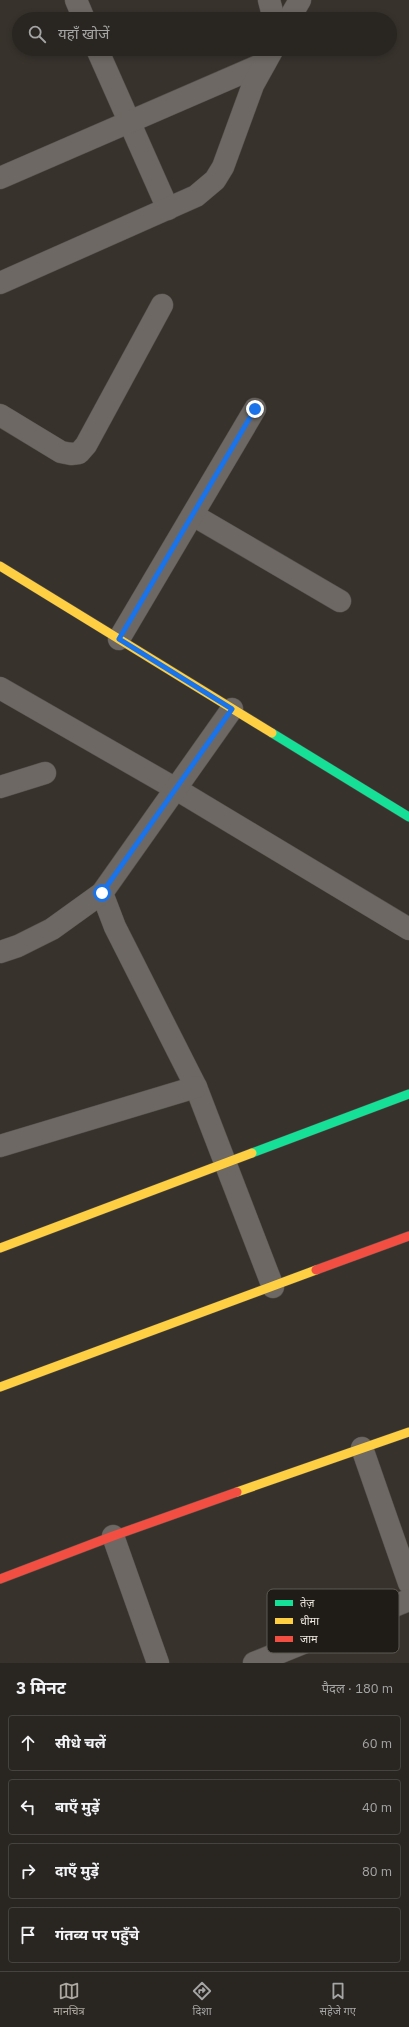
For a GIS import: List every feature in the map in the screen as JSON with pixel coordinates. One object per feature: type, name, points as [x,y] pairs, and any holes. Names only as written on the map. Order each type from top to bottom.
[{"type":"street","points":[[76,0],[81,12]]},
{"type":"street","points":[[269,0],[272,12]]},
{"type":"street","points":[[293,12],[300,0]]},
{"type":"street","points":[[100,56],[168,209]]},
{"type":"street","points":[[0,178],[129,121],[269,56]]},
{"type":"street","points":[[0,283],[196,196],[215,180],[224,167],[253,85],[269,56]]},
{"type":"street","points":[[0,415],[62,452],[71,454],[79,453],[86,445],[162,305]]},
{"type":"street","points":[[119,639],[255,409]]},
{"type":"street","points":[[193,515],[340,601]]},
{"type":"street","points":[[0,566],[409,817]]},
{"type":"street","points":[[0,688],[176,789],[409,929]]},
{"type":"street","points":[[0,952],[18,946],[52,928],[102,893],[232,709]]},
{"type":"street","points":[[0,787],[45,773]]},
{"type":"street","points":[[102,893],[115,927],[196,1087],[273,1286]]},
{"type":"street","points":[[0,1146],[196,1087]]},
{"type":"street","points":[[0,1248],[409,1094]]},
{"type":"street","points":[[0,1387],[409,1236]]},
{"type":"street","points":[[0,1579],[112,1536],[409,1432]]},
{"type":"street","points":[[362,1448],[409,1583]]},
{"type":"street","points":[[112,1536],[158,1663]]},
{"type":"street","points":[[399,1604],[409,1600]]},
{"type":"street","points":[[254,1663],[279,1653]]},
{"type":"traffic: fast","points":[[272,733],[409,817]]},
{"type":"traffic: fast","points":[[252,1153],[409,1094]]},
{"type":"traffic: slow","points":[[0,566],[272,733]]},
{"type":"traffic: slow","points":[[0,1248],[252,1153]]},
{"type":"traffic: slow","points":[[0,1387],[316,1270]]},
{"type":"traffic: slow","points":[[237,1492],[409,1432]]},
{"type":"traffic: jam","points":[[316,1270],[409,1236]]},
{"type":"traffic: jam","points":[[0,1579],[113,1536],[237,1492]]},
{"type":"route","points":[[102,893],[134,850],[232,709],[119,639],[255,409]]}]
